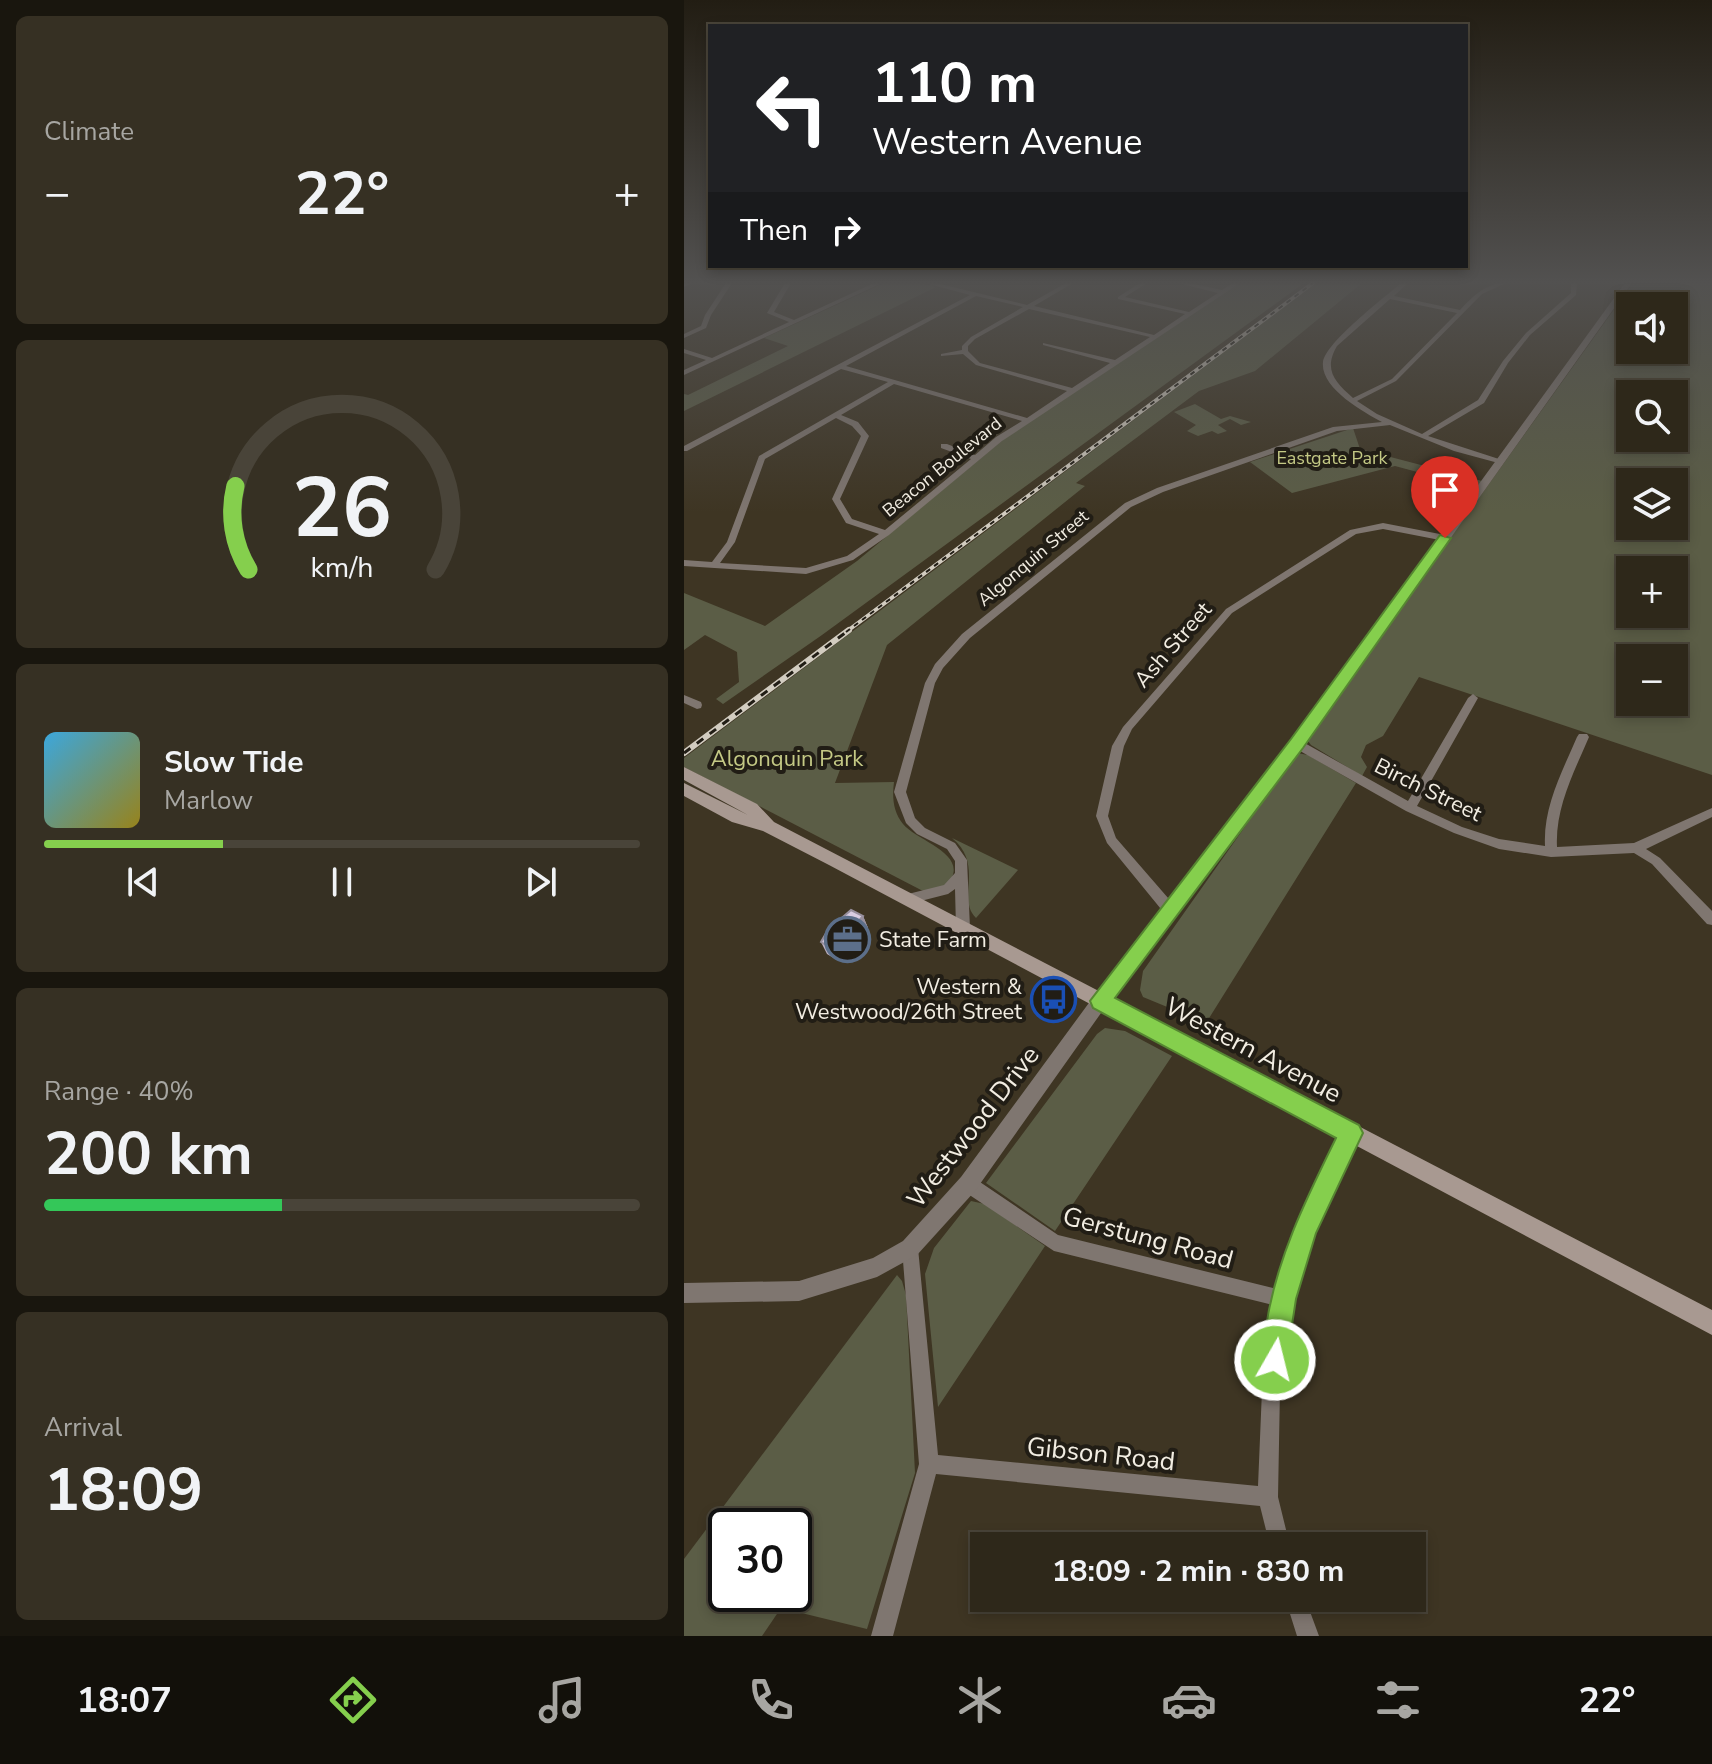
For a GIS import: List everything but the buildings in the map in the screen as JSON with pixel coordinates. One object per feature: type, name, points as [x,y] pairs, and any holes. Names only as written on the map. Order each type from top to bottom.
[{"type":"main road","name":"Western Avenue","points":[[684,773],[751,808],[768,826]]},
{"type":"main road","name":"Western Avenue","points":[[684,789],[738,818],[768,826],[909,899],[1712,1323]]},
{"type":"street","points":[[684,449],[852,359]]},
{"type":"street","points":[[973,359],[978,364],[1072,390]]},
{"type":"street","points":[[1104,359],[1114,362]]},
{"type":"street","name":"Beacon Boulevard","points":[[684,563],[796,571],[824,568],[850,558],[886,533],[1027,420],[1118,359]]},
{"type":"street","points":[[1328,359],[1327,371],[1339,391],[1352,401],[1422,437],[1499,462]]},
{"type":"street","points":[[1352,401],[1384,386],[1415,359]]},
{"type":"street","points":[[1422,437],[1481,401],[1507,359]]},
{"type":"street","name":"Westwood Drive","points":[[684,1293],[799,1291],[877,1267],[910,1248],[968,1184],[1100,1001],[1297,744],[1574,359]]},
{"type":"street","points":[[684,373],[712,360]]},
{"type":"street","points":[[839,366],[1027,420]]},
{"type":"street","points":[[714,565],[731,542],[759,461],[775,448],[893,382]]},
{"type":"street","points":[[835,415],[855,424],[865,436],[836,499],[849,521],[886,533]]},
{"type":"street","name":"Algonquin Street","points":[[963,928],[961,860],[951,846],[921,831],[910,820],[900,792],[902,775],[930,683],[953,650],[1113,514],[1143,497],[1336,429],[1391,423]]},
{"type":"street","points":[[944,446],[976,458]]},
{"type":"street","name":"Ash Street","points":[[1170,910],[1103,827],[1102,816],[1118,746],[1128,727],[1229,611],[1353,532],[1383,526],[1445,538]]},
{"type":"street","points":[[1410,808],[1473,698]]},
{"type":"street","points":[[684,699],[697,705]]},
{"type":"street","points":[[1551,852],[1549,835],[1552,812],[1583,737]]},
{"type":"street","name":"Birch Street","points":[[1297,744],[1410,808],[1499,844],[1551,852],[1636,848]]},
{"type":"street","points":[[1712,812],[1689,820],[1636,848],[1656,861],[1712,920]]},
{"type":"street","points":[[909,899],[948,889],[962,874]]},
{"type":"street","points":[[1277,1532],[1268,1497],[1271,1390],[1283,1299],[1304,1230],[1351,1133]]},
{"type":"street","name":"Gerstung Road","points":[[968,1184],[1054,1243],[1283,1299]]},
{"type":"street","points":[[882,1636],[929,1464],[910,1248]]},
{"type":"street","name":"Gibson Road","points":[[929,1464],[1268,1497]]},
{"type":"street","points":[[1300,1612],[1308,1636]]},
{"type":"green space","points":[[761,359],[789,359],[684,411],[684,394],[688,395]]},
{"type":"green space","points":[[1122,359],[1199,359],[822,635],[723,704],[716,699],[739,682],[737,652],[705,635],[684,650],[684,593],[765,626],[857,561],[1004,439]]},
{"type":"green space","name":"Algonquin Park","points":[[1214,359],[1269,359],[1255,371],[1199,391],[1076,483],[1085,486],[887,645],[835,783],[894,782],[894,804],[903,824],[941,850],[953,866],[953,875],[946,886],[926,892],[921,890],[684,767],[684,758]]},
{"type":"green space","points":[[1578,359],[1616,359],[1616,364],[1688,364],[1688,359],[1712,359],[1712,775],[1419,677],[1383,736],[1366,745],[1361,757],[1367,767],[1362,776],[1308,741],[1312,731]]},
{"type":"green space","points":[[1195,404],[1221,419],[1230,416],[1251,422],[1241,425],[1230,419],[1218,425],[1227,431],[1218,434],[1212,431],[1198,436],[1187,431],[1196,425],[1174,412]]},
{"type":"green space","name":"Eastgate Park","points":[[1353,428],[1360,449],[1482,481],[1477,488],[1395,466],[1292,493],[1250,462]]},
{"type":"green space","points":[[1297,753],[1308,755],[1356,783],[1206,1023],[1143,997],[1140,990],[1143,971]]},
{"type":"green space","points":[[952,838],[1018,870],[976,918],[968,901],[967,859]]},
{"type":"green space","points":[[1105,1028],[1125,1031],[1172,1056],[1055,1231],[986,1183],[1097,1034]]},
{"type":"green space","points":[[971,1201],[985,1204],[1045,1246],[938,1407],[925,1274],[934,1248]]},
{"type":"green space","points":[[897,1275],[906,1295],[915,1473],[867,1629],[797,1612],[812,1612],[812,1508],[722,1508]]},
{"type":"green space","points":[[708,1527],[708,1612],[778,1612],[762,1636],[684,1636],[684,1559]]},
{"type":"railway","points":[[846,632],[1211,359]]},
{"type":"railway","points":[[684,753],[849,630]]},
{"type":"place","name":"State Farm","points":[[848,940]]},
{"type":"place","name":"Western & Westwood/26th Street","points":[[1053,1000]]},
{"type":"route","points":[[1275,1360],[1283,1299],[1304,1230],[1351,1133],[1100,1001],[1297,744],[1445,538]]}]
